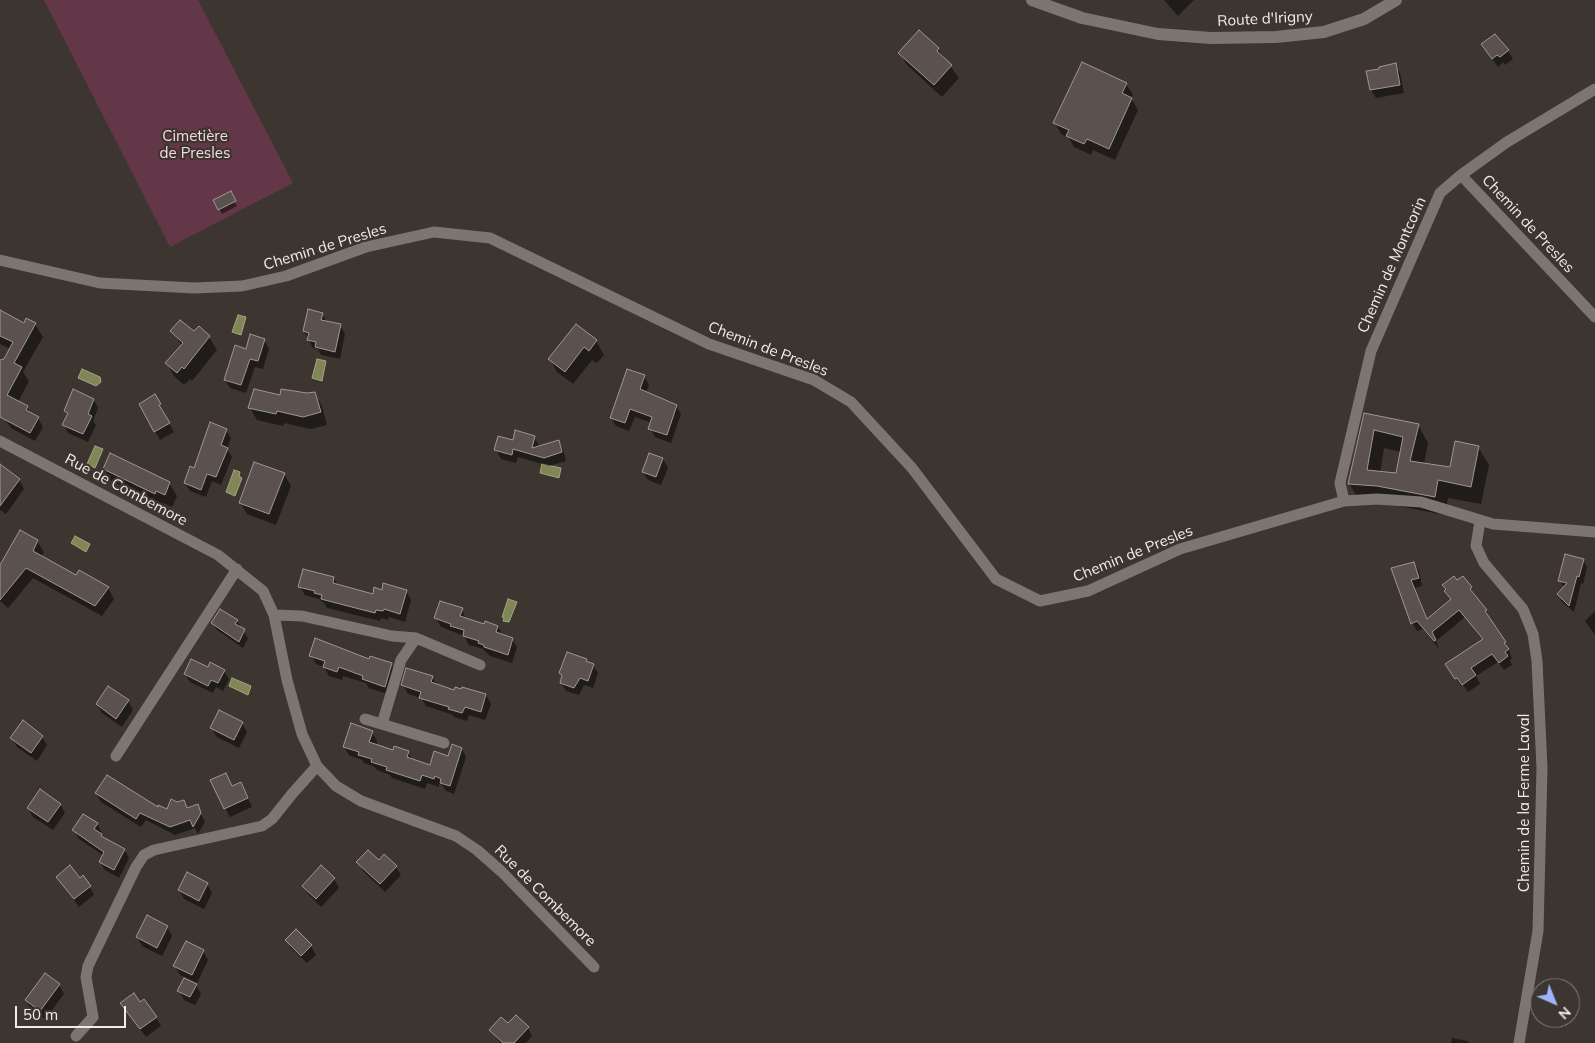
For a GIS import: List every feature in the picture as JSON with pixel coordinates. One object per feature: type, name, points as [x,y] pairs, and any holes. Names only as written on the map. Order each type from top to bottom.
[{"type":"street","name":"Route d'Irigny","points":[[1032,0],[1082,18],[1158,34],[1211,38],[1276,37],[1324,32],[1364,19],[1396,0]]},
{"type":"street","name":"Chemin de Montcorin","points":[[1344,501],[1340,483],[1370,351],[1440,193],[1461,175],[1507,142],[1595,89]]},
{"type":"street","name":"Chemin de Presles","points":[[1461,175],[1595,317]]},
{"type":"street","name":"Chemin de Presles","points":[[0,260],[100,282],[194,288],[242,286],[286,276],[366,247],[434,232],[490,238],[709,344],[814,380],[851,402],[912,468],[996,579],[1040,600],[1088,591],[1180,549],[1344,501],[1421,502],[1493,524],[1595,532]]},
{"type":"street","name":"Rue de Combemore","points":[[0,440],[218,556],[263,591],[274,615],[287,680],[302,734],[317,766],[336,786],[361,801],[456,836],[477,850],[502,872],[594,967]]},
{"type":"street","name":"Chemin de la Ferme Laval","points":[[1480,521],[1476,546],[1484,564],[1523,609],[1533,634],[1536,661],[1542,768],[1538,931],[1519,1043]]},
{"type":"street","points":[[116,756],[237,569]]},
{"type":"street","points":[[274,615],[302,616],[392,636],[416,638],[480,665]]},
{"type":"street","points":[[382,724],[401,660],[416,638]]},
{"type":"street","points":[[365,719],[444,743]]},
{"type":"street","points":[[76,1036],[93,1017],[86,977],[88,966],[136,867],[144,855],[154,850],[262,826],[272,819],[317,766]]},
{"type":"green space","name":"Cimetière de Presles","points":[[44,0],[198,0],[293,183],[170,247]]},
{"type":"shaded area","points":[[238,315],[246,317],[241,335],[232,332]]},
{"type":"shaded area","points":[[317,359],[326,361],[322,381],[312,378]]},
{"type":"shaded area","points":[[82,369],[100,377],[101,382],[96,386],[78,378]]},
{"type":"shaded area","points":[[95,446],[103,449],[95,468],[87,464]]},
{"type":"shaded area","points":[[542,464],[561,468],[559,478],[540,473]]},
{"type":"shaded area","points":[[234,470],[240,472],[239,476],[242,478],[235,496],[226,492]]},
{"type":"shaded area","points":[[75,536],[90,544],[86,552],[71,543]]},
{"type":"shaded area","points":[[508,599],[517,602],[509,622],[503,621],[504,618],[502,617]]},
{"type":"shaded area","points":[[232,678],[251,686],[248,695],[229,686]]},
{"type":"building","points":[[919,30],[939,48],[937,51],[952,65],[934,85],[898,53]]},
{"type":"building","points":[[1495,34],[1509,50],[1500,57],[1497,55],[1492,59],[1481,44]]},
{"type":"building","points":[[1082,62],[1127,83],[1122,93],[1132,98],[1109,149],[1087,139],[1084,144],[1066,136],[1069,130],[1053,123]]},
{"type":"building","points":[[1396,63],[1400,85],[1370,90],[1366,71]]},
{"type":"building","points":[[231,191],[236,201],[218,210],[213,200]]},
{"type":"building","points":[[308,309],[323,313],[321,320],[341,324],[335,352],[315,347],[316,342],[307,340],[309,333],[303,331]]},
{"type":"building","points":[[0,310],[24,323],[26,318],[36,323],[14,363],[22,367],[7,395],[28,406],[26,410],[39,417],[30,433],[0,417],[0,360],[4,359],[13,342],[0,336]]},
{"type":"building","points":[[180,320],[194,331],[199,326],[210,336],[184,369],[182,367],[177,373],[165,363],[183,343],[170,331]]},
{"type":"building","points":[[576,324],[597,340],[589,351],[584,347],[565,372],[548,359]]},
{"type":"building","points":[[250,334],[265,339],[258,361],[250,359],[241,385],[224,380],[235,345],[246,349]]},
{"type":"building","points":[[627,369],[645,375],[640,389],[677,405],[667,435],[648,429],[652,417],[630,409],[625,423],[610,418]]},
{"type":"building","points":[[73,389],[94,399],[88,414],[92,416],[83,434],[62,425],[68,413],[64,411]]},
{"type":"building","points":[[254,389],[280,395],[281,389],[307,393],[315,392],[321,412],[303,417],[277,411],[276,414],[248,408]]},
{"type":"building","points":[[155,394],[161,404],[159,405],[170,423],[154,432],[139,404]]},
{"type":"building","points":[[1364,413],[1419,424],[1410,461],[1450,467],[1455,441],[1479,446],[1471,487],[1438,480],[1435,497],[1377,486],[1348,484]],"holes":[[[1374,430],[1403,437],[1396,473],[1367,470]]]},
{"type":"building","points":[[210,422],[227,429],[221,445],[228,448],[216,477],[207,474],[201,490],[184,483],[190,466],[194,468]]},
{"type":"building","points":[[515,430],[535,436],[532,448],[559,440],[562,452],[544,458],[513,449],[512,455],[494,450],[498,436],[513,440]]},
{"type":"building","points":[[110,453],[170,482],[165,495],[156,491],[155,494],[103,469]]},
{"type":"building","points":[[649,453],[663,458],[656,477],[642,472]]},
{"type":"building","points":[[254,462],[285,473],[269,514],[239,503]]},
{"type":"building","points":[[0,464],[20,479],[0,506]]},
{"type":"building","points":[[20,530],[38,540],[33,551],[76,575],[79,570],[109,587],[95,606],[26,568],[0,600],[0,565]]},
{"type":"building","points":[[1565,554],[1584,559],[1569,606],[1557,594],[1567,583],[1558,581]]},
{"type":"building","points":[[1414,562],[1419,578],[1411,580],[1427,619],[1451,599],[1444,591],[1446,589],[1442,585],[1454,576],[1457,580],[1463,576],[1472,587],[1470,589],[1487,610],[1485,611],[1506,642],[1504,643],[1509,649],[1505,652],[1508,656],[1499,663],[1492,654],[1471,668],[1476,675],[1462,685],[1457,678],[1455,679],[1445,664],[1483,639],[1459,610],[1432,632],[1436,640],[1434,641],[1417,621],[1411,624],[1391,568]]},
{"type":"building","points":[[303,569],[334,577],[333,583],[373,594],[374,587],[382,590],[383,583],[407,590],[400,614],[384,609],[383,611],[376,610],[375,613],[321,599],[322,595],[314,593],[315,591],[298,587]]},
{"type":"building","points":[[440,601],[463,608],[460,616],[484,624],[485,621],[498,626],[496,632],[513,638],[508,655],[484,647],[484,645],[478,643],[479,641],[463,636],[464,630],[434,618]]},
{"type":"building","points":[[220,609],[238,620],[235,624],[245,629],[239,642],[211,623]]},
{"type":"building","points":[[315,638],[369,659],[370,656],[392,663],[385,687],[362,679],[363,676],[339,667],[337,672],[323,667],[325,661],[309,656]]},
{"type":"building","points":[[567,652],[587,659],[586,661],[594,664],[588,681],[580,678],[574,688],[560,683],[562,675],[559,673]]},
{"type":"building","points":[[191,659],[208,667],[210,662],[225,670],[218,683],[211,680],[208,686],[184,674]]},
{"type":"building","points":[[406,668],[433,676],[431,682],[454,690],[455,687],[461,689],[462,687],[486,694],[481,712],[465,707],[462,713],[419,698],[421,692],[401,685]]},
{"type":"building","points":[[108,686],[129,700],[116,719],[96,704]]},
{"type":"building","points":[[219,710],[243,722],[234,740],[210,728]]},
{"type":"building","points":[[23,720],[43,736],[31,753],[10,738]]},
{"type":"building","points":[[351,723],[373,731],[369,742],[393,750],[394,746],[409,751],[407,757],[430,765],[434,751],[448,756],[452,744],[462,748],[450,786],[440,783],[441,779],[435,776],[434,779],[422,775],[420,781],[386,770],[387,767],[371,762],[372,759],[358,755],[359,752],[343,747]]},
{"type":"building","points":[[226,773],[232,786],[241,782],[248,798],[224,809],[210,780]]},
{"type":"building","points":[[107,775],[158,807],[158,805],[167,809],[171,799],[177,802],[184,800],[187,808],[198,804],[201,813],[193,827],[190,820],[170,827],[140,813],[136,819],[95,793]]},
{"type":"building","points":[[40,789],[61,804],[48,822],[27,808]]},
{"type":"building","points":[[83,814],[98,823],[94,829],[102,834],[101,836],[125,849],[114,870],[99,862],[104,852],[72,830]]},
{"type":"building","points":[[368,850],[379,860],[384,854],[397,866],[380,884],[356,862]]},
{"type":"building","points":[[70,865],[80,878],[83,875],[91,886],[74,899],[56,877]]},
{"type":"building","points":[[321,865],[335,878],[316,899],[302,886]]},
{"type":"building","points":[[187,872],[208,883],[199,901],[178,890]]},
{"type":"building","points":[[147,915],[168,926],[157,948],[136,937]]},
{"type":"building","points":[[296,929],[312,945],[301,956],[285,940]]},
{"type":"building","points":[[186,941],[204,950],[192,975],[173,966]]},
{"type":"building","points":[[45,973],[60,984],[40,1011],[25,1000]]},
{"type":"building","points":[[184,978],[197,984],[190,997],[177,991]]},
{"type":"building","points":[[134,993],[140,1002],[144,999],[157,1017],[140,1029],[120,1003]]},
{"type":"building","points":[[516,1015],[529,1027],[514,1043],[503,1043],[489,1030],[501,1017],[508,1023]]}]
